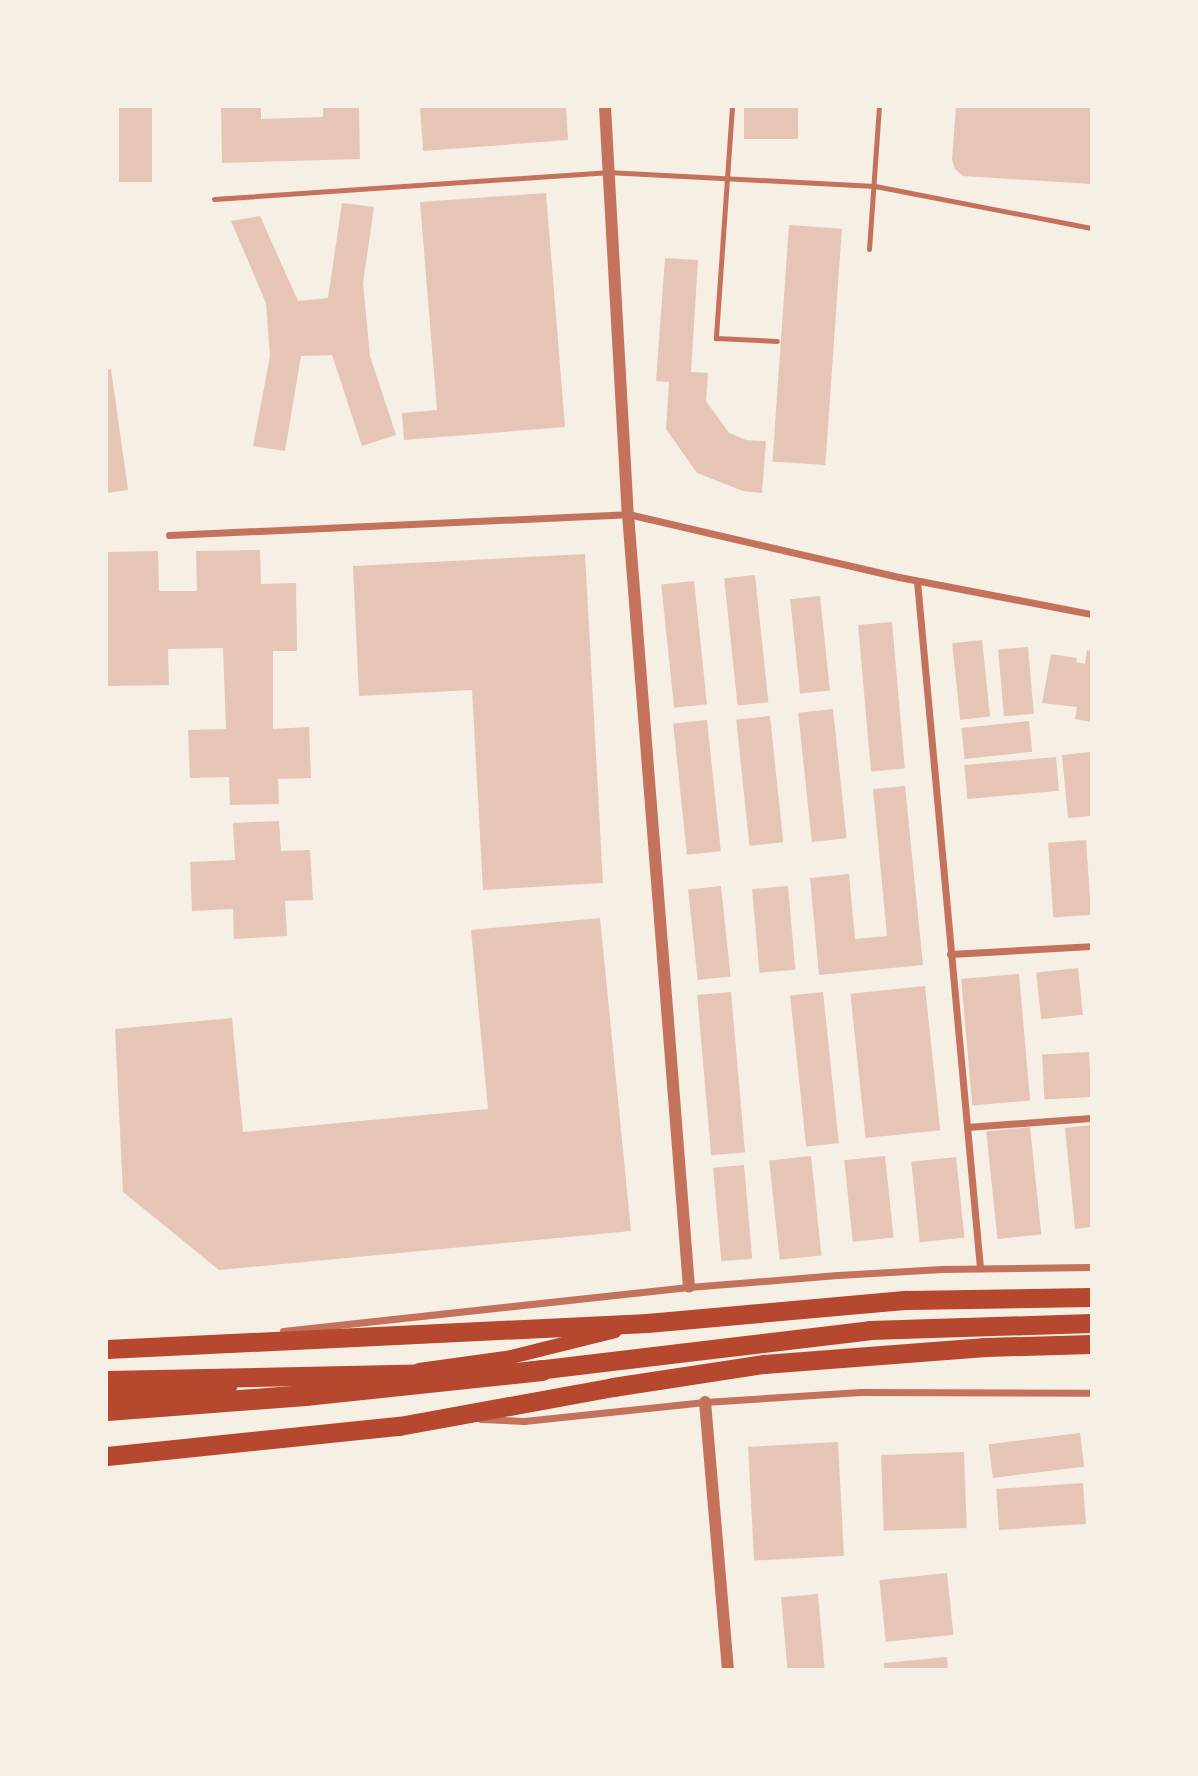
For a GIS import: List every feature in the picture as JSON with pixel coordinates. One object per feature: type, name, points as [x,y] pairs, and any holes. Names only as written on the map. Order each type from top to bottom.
[{"type":"highway","points":[[107,1349],[647,1323],[907,1300],[1091,1297]]},
{"type":"highway","points":[[107,1410],[305,1395],[542,1370],[661,1353],[870,1330],[1091,1323]]},
{"type":"highway","points":[[107,1456],[374,1429],[764,1364],[985,1347],[1091,1344]]},
{"type":"highway","points":[[107,1380],[542,1370]]},
{"type":"main road","points":[[107,1395],[441,1368],[511,1357],[647,1323]]},
{"type":"street","points":[[605,107],[628,514],[689,1287]]},
{"type":"street","points":[[169,535],[628,514],[917,580],[1091,614]]},
{"type":"street","points":[[917,580],[980,1268]]},
{"type":"street","points":[[950,954],[1091,946]]},
{"type":"street","points":[[967,1127],[1091,1118]]},
{"type":"street","points":[[138,1347],[689,1287],[885,1271],[1091,1267]]},
{"type":"street","points":[[461,1416],[524,1421],[705,1402],[861,1392],[1091,1393]]},
{"type":"street","points":[[705,1402],[728,1669]]},
{"type":"lane","points":[[732,107],[716,338],[777,341]]},
{"type":"lane","points":[[869,249],[879,107]]},
{"type":"lane","points":[[214,199],[607,172],[874,186],[1091,228]]},
{"type":"building","points":[[119,107],[152,107],[152,182],[119,182]]},
{"type":"building","points":[[221,107],[261,107],[261,119],[323,117],[323,107],[359,107],[360,159],[222,163]]},
{"type":"building","points":[[420,107],[566,107],[568,140],[423,151]]},
{"type":"building","points":[[744,107],[798,107],[798,139],[744,139]]},
{"type":"building","points":[[956,107],[1091,107],[1091,184],[963,176],[955,169],[952,160]]},
{"type":"building","points":[[546,193],[565,427],[404,440],[402,413],[437,410],[420,202]]},
{"type":"building","points":[[342,203],[374,207],[363,283],[370,356],[396,435],[362,446],[332,355],[301,356],[285,451],[253,446],[270,356],[266,303],[231,221],[260,216],[298,301],[328,298]]},
{"type":"building","points":[[789,225],[842,229],[825,465],[772,461]]},
{"type":"building","points":[[665,258],[698,260],[691,372],[708,373],[706,401],[729,433],[746,440],[766,441],[762,493],[743,491],[697,473],[666,429],[669,382],[656,381]]},
{"type":"building","points":[[111,369],[128,490],[107,493],[107,370]]},
{"type":"building","points":[[260,550],[261,584],[296,583],[297,651],[273,651],[273,729],[309,727],[311,778],[278,779],[279,804],[230,805],[229,777],[190,778],[188,730],[226,729],[223,648],[168,649],[169,685],[107,686],[107,552],[158,551],[159,591],[197,591],[196,551]]},
{"type":"building","points":[[585,554],[603,883],[483,890],[472,690],[359,696],[353,566]]},
{"type":"building","points":[[755,575],[768,702],[738,706],[724,578]]},
{"type":"building","points":[[694,581],[707,704],[674,708],[661,584]]},
{"type":"building","points":[[820,596],[830,690],[800,694],[790,599]]},
{"type":"building","points":[[892,622],[905,768],[871,771],[858,625]]},
{"type":"building","points":[[982,640],[990,717],[960,720],[952,643]]},
{"type":"building","points":[[1028,647],[1034,714],[1004,716],[998,650]]},
{"type":"building","points":[[1087,650],[1091,651],[1091,722],[1075,719],[1077,707],[1042,703],[1051,654],[1077,658],[1076,662],[1085,664]]},
{"type":"building","points":[[833,709],[847,838],[812,842],[798,713]]},
{"type":"building","points":[[770,716],[783,842],[749,846],[736,720]]},
{"type":"building","points":[[707,720],[721,851],[687,855],[673,724]]},
{"type":"building","points":[[1029,721],[1032,752],[965,759],[961,728]]},
{"type":"building","points":[[1091,752],[1091,816],[1068,818],[1062,755]]},
{"type":"building","points":[[1056,757],[1059,791],[967,799],[964,765]]},
{"type":"building","points":[[905,786],[923,965],[819,975],[810,878],[849,874],[855,939],[887,936],[873,789]]},
{"type":"building","points":[[279,821],[281,851],[310,850],[313,900],[285,901],[287,936],[234,939],[233,909],[192,911],[190,862],[235,860],[233,823]]},
{"type":"building","points":[[1086,840],[1091,915],[1053,917],[1048,843]]},
{"type":"building","points":[[721,886],[731,977],[698,980],[688,889]]},
{"type":"building","points":[[788,886],[795,970],[759,973],[752,889]]},
{"type":"building","points":[[600,918],[631,1231],[219,1270],[123,1192],[115,1029],[232,1018],[243,1132],[488,1109],[471,930]]},
{"type":"building","points":[[1078,968],[1083,1015],[1041,1019],[1036,972]]},
{"type":"building","points":[[1019,974],[1030,1101],[972,1106],[961,979]]},
{"type":"building","points":[[925,986],[940,1130],[866,1138],[850,994]]},
{"type":"building","points":[[731,992],[745,1152],[711,1155],[697,995]]},
{"type":"building","points":[[823,992],[839,1143],[806,1147],[790,995]]},
{"type":"building","points":[[1089,1052],[1091,1097],[1044,1099],[1042,1054]]},
{"type":"building","points":[[1091,1125],[1091,1227],[1075,1229],[1065,1128]]},
{"type":"building","points":[[1030,1127],[1041,1234],[998,1239],[986,1132]]},
{"type":"building","points":[[811,1156],[821,1255],[780,1260],[769,1160]]},
{"type":"building","points":[[885,1156],[894,1238],[853,1242],[844,1160]]},
{"type":"building","points":[[956,1157],[964,1238],[920,1242],[911,1162]]},
{"type":"building","points":[[744,1165],[752,1259],[721,1261],[713,1168]]},
{"type":"building","points":[[1080,1433],[1084,1467],[993,1478],[989,1444]]},
{"type":"building","points":[[838,1442],[844,1556],[754,1561],[748,1447]]},
{"type":"building","points":[[964,1452],[967,1528],[884,1531],[881,1455]]},
{"type":"building","points":[[1083,1483],[1086,1524],[999,1530],[996,1489]]},
{"type":"building","points":[[947,1573],[953,1635],[886,1642],[879,1580]]},
{"type":"building","points":[[818,1594],[825,1669],[787,1669],[781,1597]]},
{"type":"building","points":[[947,1657],[948,1669],[884,1669],[884,1663]]}]
